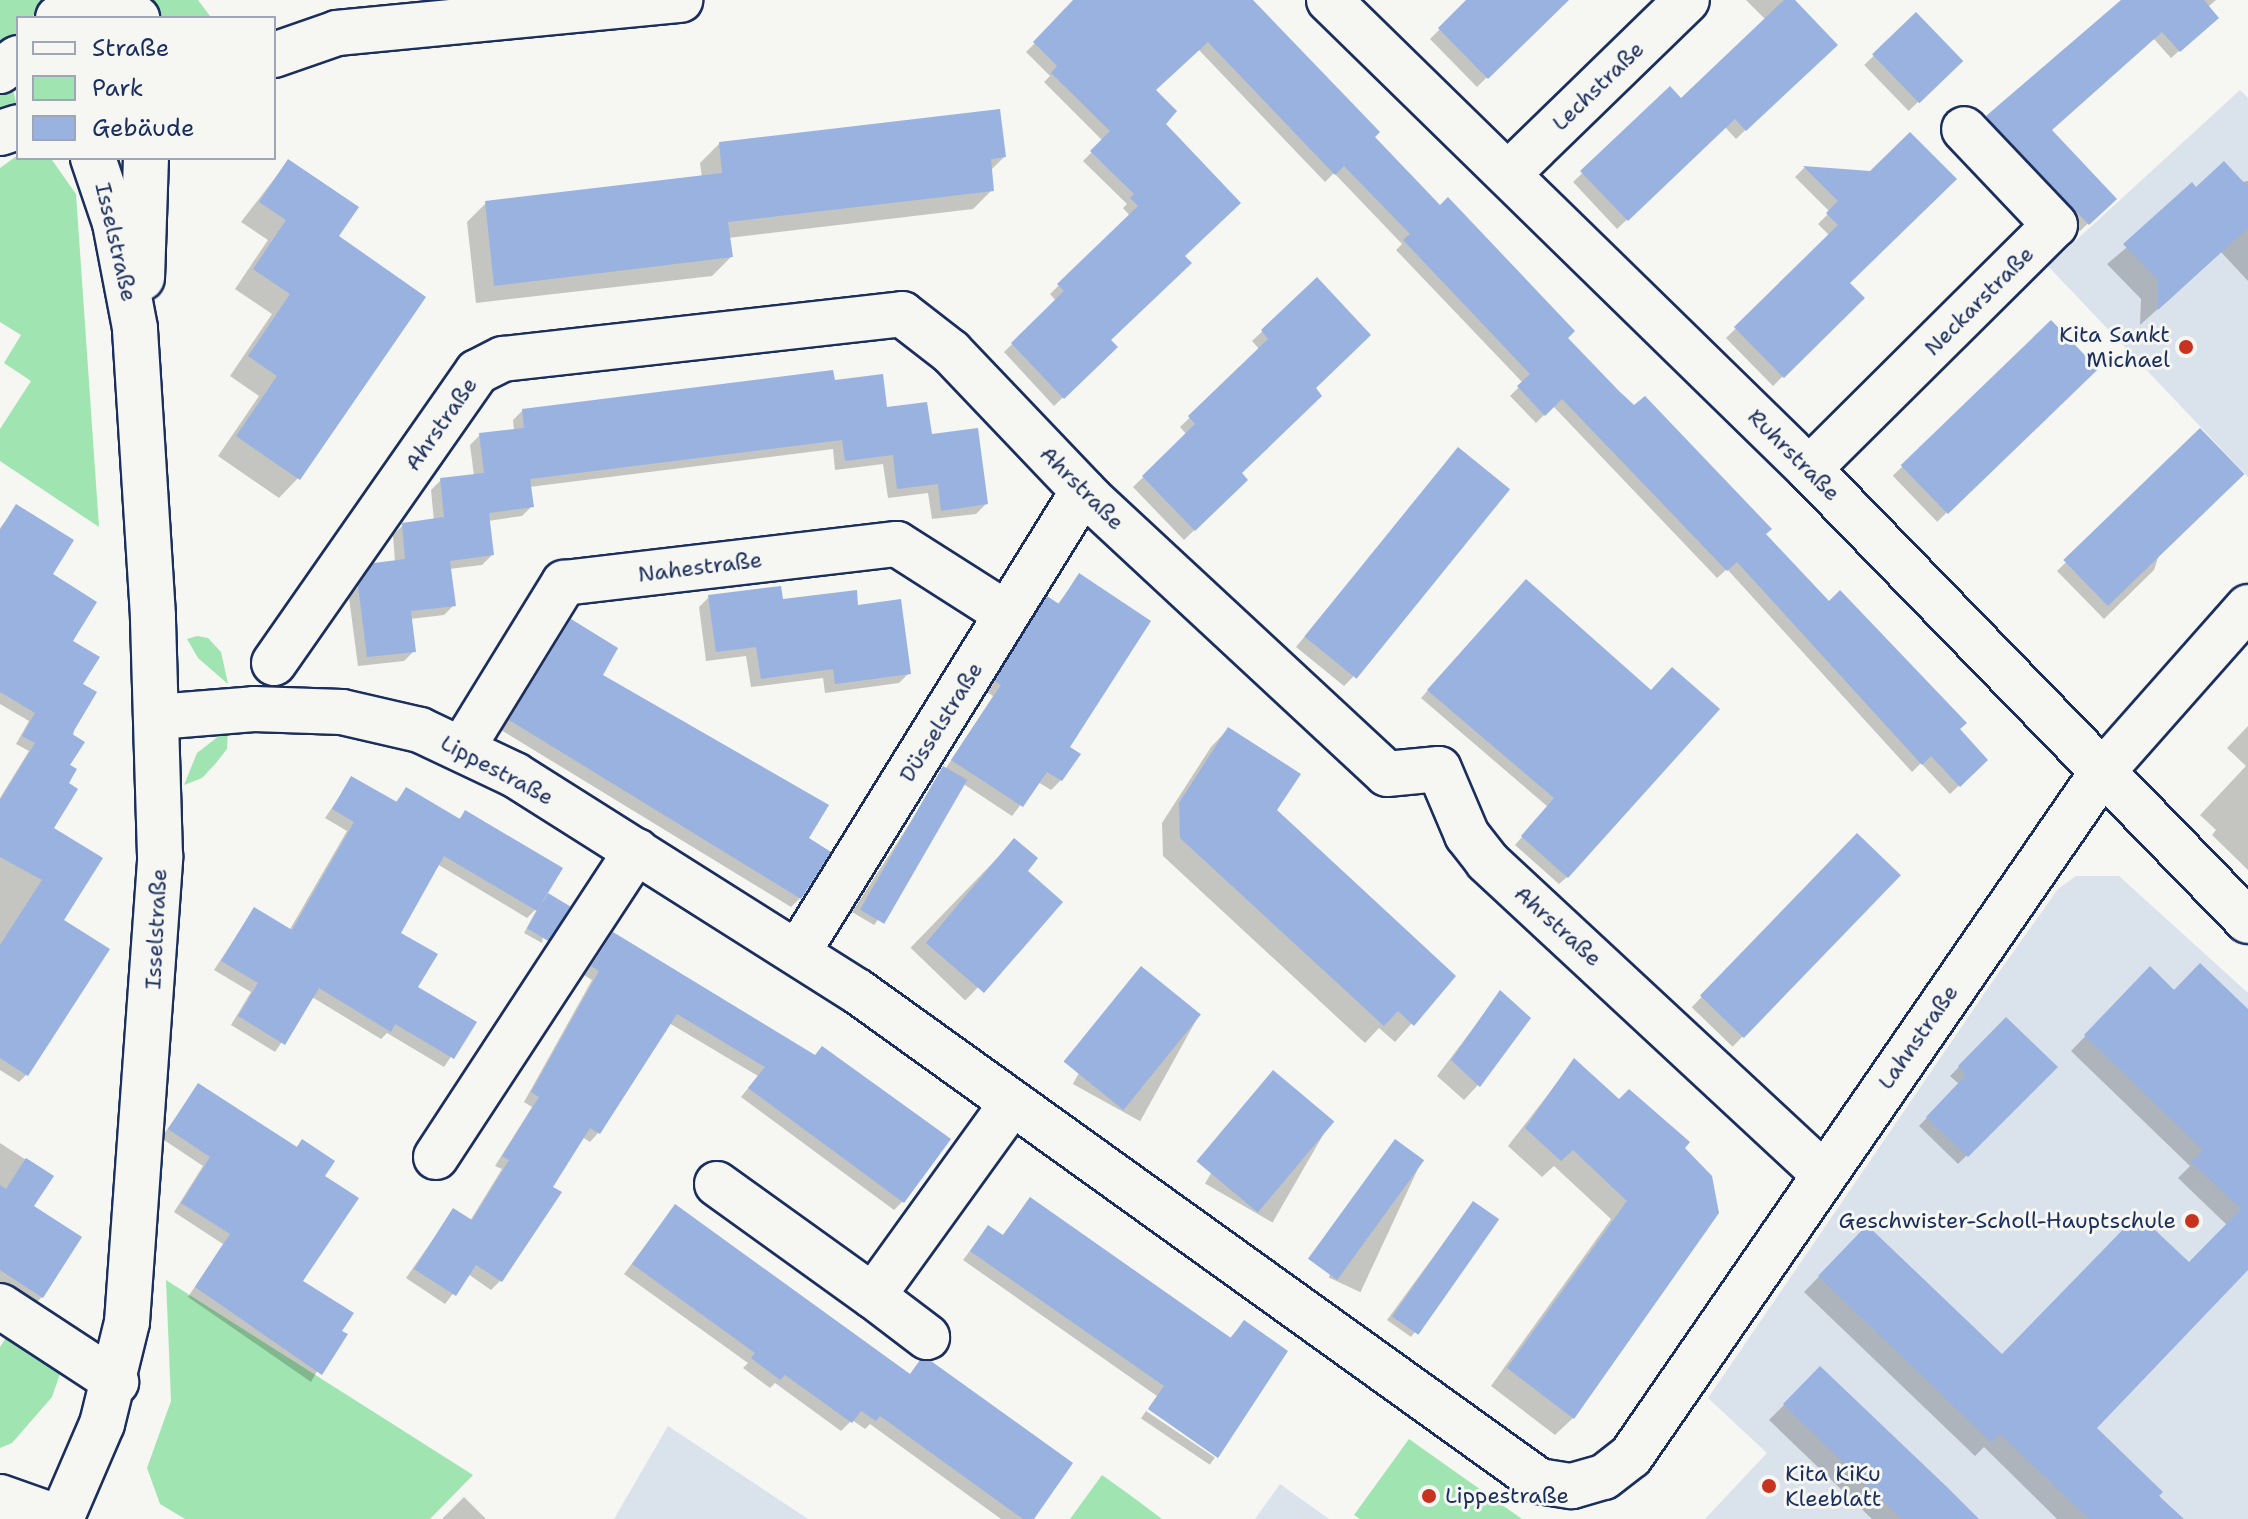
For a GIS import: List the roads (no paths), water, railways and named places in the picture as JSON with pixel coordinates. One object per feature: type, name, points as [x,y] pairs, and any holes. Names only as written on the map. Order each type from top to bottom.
[{"type":"street","points":[[276,54],[337,33],[680,0]]},
{"type":"street","name":"Ruhrstraße","points":[[1329,0],[1809,469],[2248,921]]},
{"type":"street","name":"Lechstraße","points":[[1509,173],[1687,0]]},
{"type":"street","points":[[77,8],[111,6],[133,16]]},
{"type":"street","points":[[276,24],[291,22],[337,33]]},
{"type":"street","name":"Neckarstraße","points":[[1809,469],[2055,225],[1964,129]]},
{"type":"street","name":"Isselstraße","points":[[62,1519],[116,1382],[127,1322],[156,957],[157,717],[135,328],[115,223],[94,160]]},
{"type":"street","name":"Isselstraße","points":[[135,328],[145,259],[146,160]]},
{"type":"street","name":"Ahrstraße","points":[[274,663],[477,372],[503,359],[902,314],[951,352],[1083,491],[1387,774],[1439,769],[1467,835],[1487,861],[1824,1174]]},
{"type":"street","name":"Düsselstraße","points":[[798,952],[1083,491]]},
{"type":"street","name":"Nahestraße","points":[[463,747],[564,583],[897,544],[1007,614]]},
{"type":"street","name":"Lahnstraße","points":[[1604,1477],[1631,1456],[2103,771],[2248,607]]},
{"type":"street","name":"Lippestraße","points":[[157,717],[254,709],[342,712],[382,719],[463,747],[798,952],[1539,1481],[1572,1486],[1604,1477]]},
{"type":"street","points":[[436,1157],[636,851]]},
{"type":"street","points":[[873,1296],[1010,1106]]},
{"type":"street","points":[[717,1184],[927,1337]]},
{"type":"street","points":[[0,1306],[116,1382]]},
{"type":"street","points":[[0,1497],[62,1519]]},
{"type":"place","name":"Kita Sankt Michael","points":[[2186,347]]},
{"type":"place","name":"Geschwister-Scholl-Hauptschule","points":[[2192,1221]]},
{"type":"place","name":"Kita KiKu Kleeblatt","points":[[1769,1486]]},
{"type":"place","name":"Lippestraße","points":[[1429,1496]]}]
